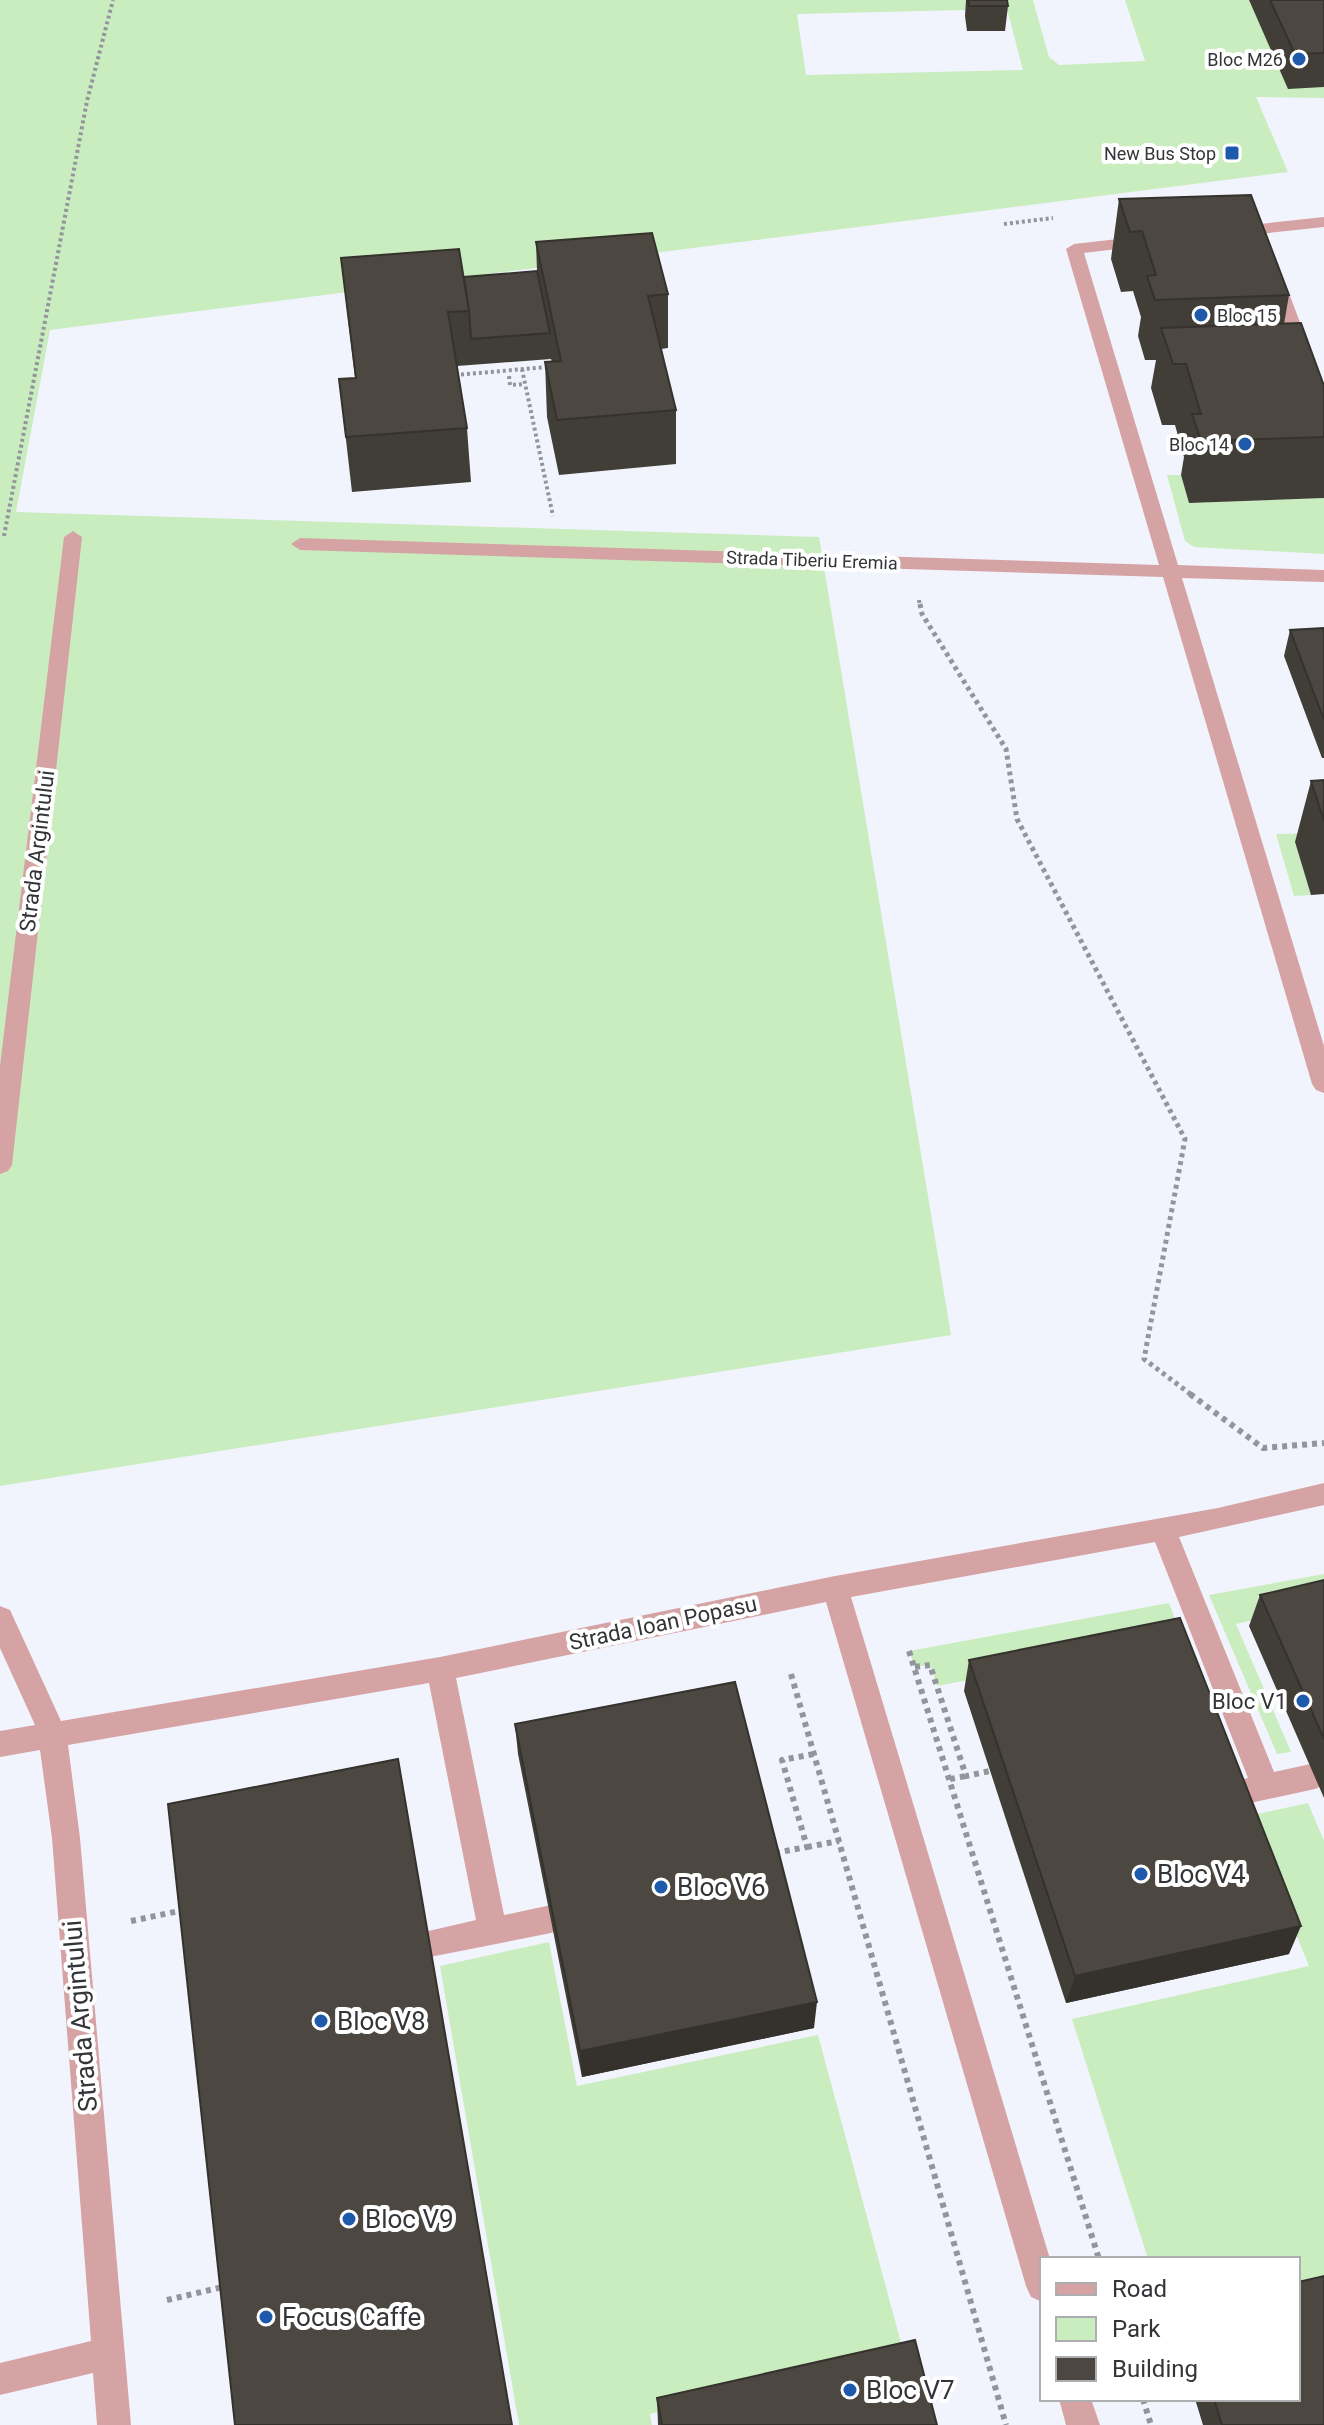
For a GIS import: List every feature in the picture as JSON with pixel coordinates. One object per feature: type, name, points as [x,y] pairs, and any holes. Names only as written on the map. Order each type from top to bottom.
[{"type":"street","points":[[1209,234],[1262,243],[1324,222]]},
{"type":"street","points":[[1162,239],[1074,249],[1324,1082]]},
{"type":"street","points":[[1262,243],[1324,410]]},
{"type":"street","name":"Strada Argintului","points":[[0,1165],[73,537]]},
{"type":"street","name":"Strada Tiberiu Eremia","points":[[300,544],[1324,576]]},
{"type":"street","name":"Strada Ioan Popasu","points":[[0,1744],[52,1732],[440,1669],[835,1588],[1163,1529],[1324,1494]]},
{"type":"street","points":[[1163,1529],[1266,1787]]},
{"type":"street","points":[[835,1588],[1040,2279]]},
{"type":"street","name":"Strada Argintului","points":[[0,1618],[52,1732],[66,1838],[114,2425]]},
{"type":"street","points":[[440,1669],[493,1931]]},
{"type":"street","points":[[1227,1795],[1315,1776]]},
{"type":"street","points":[[430,1943],[551,1919]]},
{"type":"street","points":[[0,2379],[107,2353]]},
{"type":"street","points":[[1076,2401],[1083,2425]]},
{"type":"path","points":[[4,536],[87,101],[113,0]]},
{"type":"path","points":[[1004,224],[1065,217]]},
{"type":"path","points":[[454,375],[553,367]]},
{"type":"path","points":[[522,369],[561,552]]},
{"type":"path","points":[[509,376],[510,385],[525,384]]},
{"type":"path","points":[[925,563],[915,570],[922,614],[1006,749],[1017,819],[1185,1139],[1144,1359],[1263,1448],[1324,1443]]},
{"type":"path","points":[[909,1651],[1098,2257]]},
{"type":"path","points":[[915,1667],[930,1665],[966,1776]]},
{"type":"path","points":[[791,1674],[1006,2425]]},
{"type":"path","points":[[807,1847],[782,1760],[814,1754]]},
{"type":"path","points":[[950,1779],[990,1771]]},
{"type":"path","points":[[770,1854],[839,1841]]},
{"type":"path","points":[[131,1921],[185,1909]]},
{"type":"path","points":[[167,2300],[228,2285]]},
{"type":"path","points":[[1144,2401],[1151,2425]]},
{"type":"green space","points":[[0,0],[1033,0],[1049,57],[1059,65],[1145,61],[1125,0],[1249,0],[1288,88],[1324,87],[1324,98],[1256,97],[1288,172],[50,330],[16,512],[819,537],[951,1335],[0,1486]],"holes":[[[1007,9],[1023,70],[806,75],[797,14]]]},
{"type":"green space","points":[[1167,475],[1181,475],[1189,503],[1324,498],[1324,554],[1194,547],[1185,541]]},
{"type":"green space","points":[[1324,833],[1295,843],[1311,895],[1294,896],[1276,834]]},
{"type":"green space","points":[[1324,1574],[1324,1604],[1236,1624],[1291,1752],[1277,1754],[1209,1595]]},
{"type":"green space","points":[[1169,1603],[1230,1762],[1172,1642],[937,1686],[930,1665],[915,1667],[909,1651]]},
{"type":"green space","points":[[1308,1803],[1324,1841],[1324,2275],[1300,2281],[1300,2257],[1147,2257],[1072,2019],[1309,1966],[1248,1816]]},
{"type":"green space","points":[[549,1942],[577,2086],[818,2035],[904,2354],[650,2414],[652,2425],[519,2425],[440,1966]]},
{"type":"building","points":[[968,0],[1007,0],[1008,6],[969,6]]},
{"type":"building","points":[[1270,0],[1324,0],[1324,53],[1295,54]]},
{"type":"building","points":[[1251,195],[1289,295],[1155,300],[1147,276],[1156,275],[1142,231],[1130,232],[1119,199]]},
{"type":"building","points":[[652,233],[668,294],[648,296],[676,410],[557,420],[545,362],[561,361],[536,242]]},
{"type":"building","points":[[459,249],[469,311],[448,312],[467,428],[346,437],[339,379],[356,378],[341,258]]},
{"type":"building","points":[[537,271],[550,333],[471,339],[464,277]]},
{"type":"building","points":[[1301,323],[1324,386],[1324,437],[1201,441],[1192,414],[1201,414],[1186,364],[1173,364],[1161,328]]},
{"type":"building","points":[[1324,628],[1324,720],[1290,630]]},
{"type":"building","points":[[1324,780],[1324,821],[1311,781]]},
{"type":"building","points":[[1324,1580],[1324,1739],[1260,1595]]},
{"type":"building","name":"Bloc V4","points":[[1180,1618],[1301,1926],[1075,1976],[969,1660]]},
{"type":"building","name":"Bloc V6","points":[[735,1682],[817,2002],[580,2051],[515,1724]]},
{"type":"building","points":[[398,1759],[512,2425],[235,2425],[168,1804]]},
{"type":"building","points":[[1324,2276],[1324,2425],[1222,2425],[1215,2401],[1300,2401],[1300,2282]]},
{"type":"building","points":[[915,2340],[937,2425],[662,2425],[657,2398]]},
{"type":"place","name":"Bloc M26","points":[[1299,59]]},
{"type":"place","name":"New Bus Stop","points":[[1232,153]]},
{"type":"place","name":"Bloc 15","points":[[1201,315]]},
{"type":"place","name":"Bloc 14","points":[[1245,444]]},
{"type":"place","name":"Bloc V1","points":[[1303,1701]]},
{"type":"place","name":"Bloc V4","points":[[1141,1874]]},
{"type":"place","name":"Bloc V6","points":[[661,1887]]},
{"type":"place","name":"Bloc V8","points":[[321,2021]]},
{"type":"place","name":"Bloc V9","points":[[349,2219]]},
{"type":"place","name":"Focus Caffe","points":[[266,2317]]},
{"type":"place","name":"Bloc V7","points":[[850,2390]]}]
